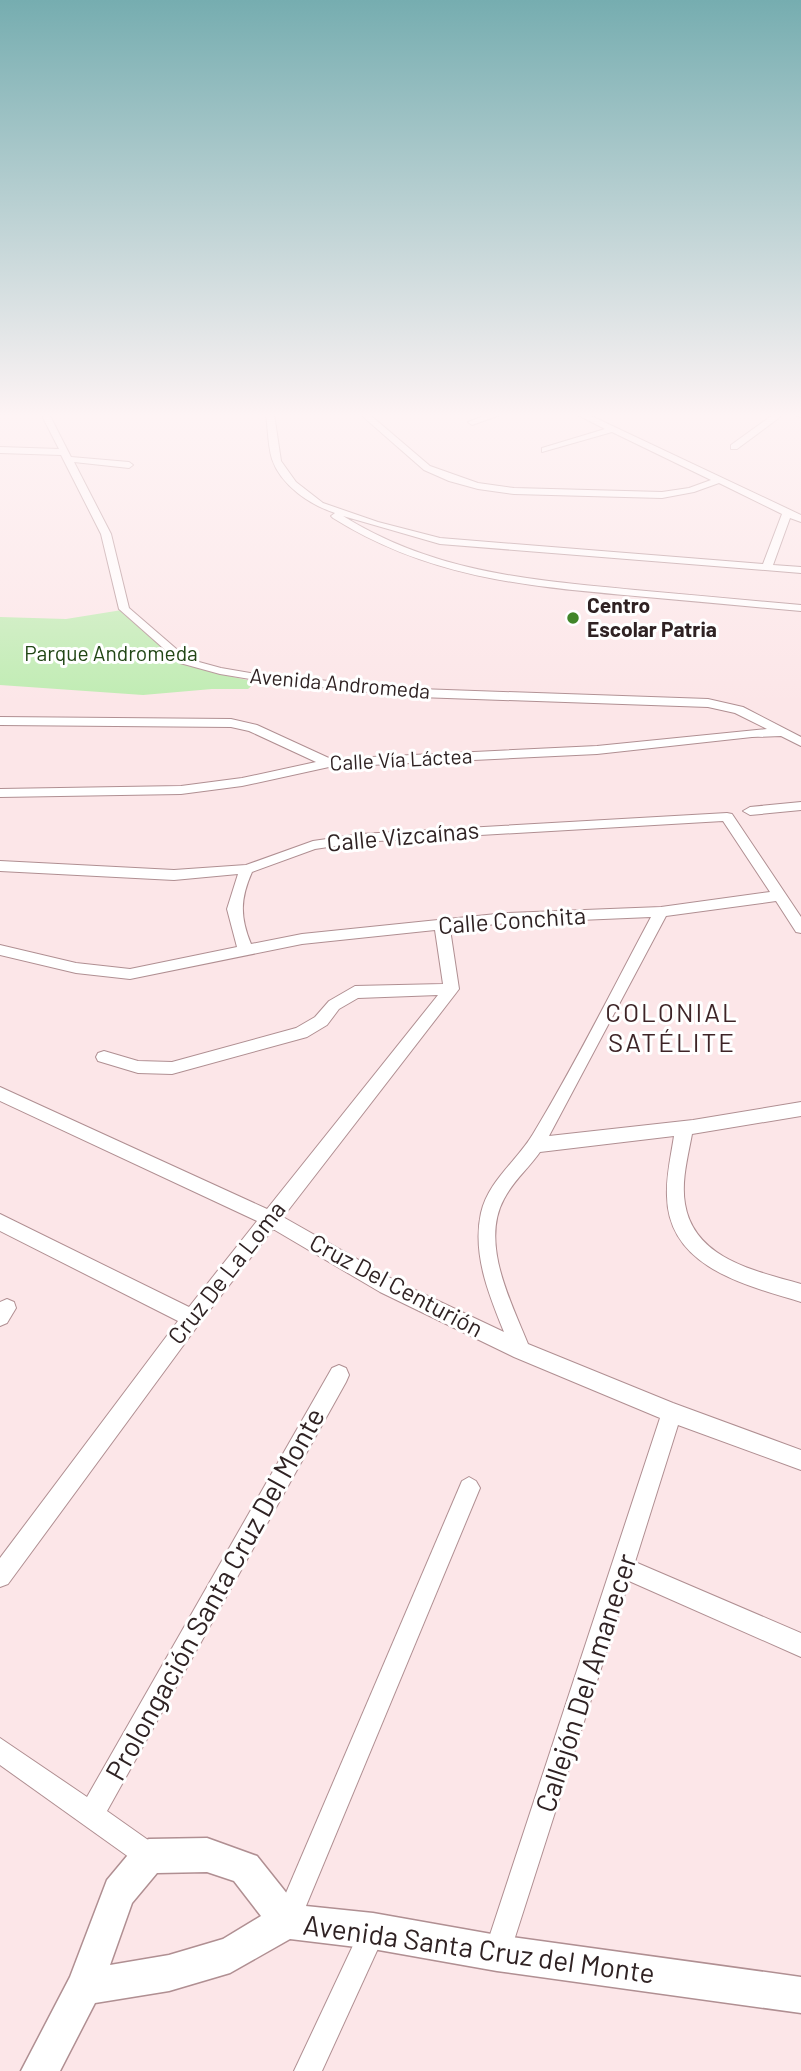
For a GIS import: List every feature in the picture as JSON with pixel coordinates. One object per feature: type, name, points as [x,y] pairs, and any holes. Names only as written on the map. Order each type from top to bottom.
[{"type":"street","name":"Avenida Andromeda","points":[[94,511],[106,534],[124,609],[184,661],[220,671],[262,678],[419,693],[708,703],[739,710],[782,733]]},
{"type":"street","points":[[329,511],[366,535],[430,560],[504,580],[801,608]]},
{"type":"street","points":[[336,511],[440,541],[801,570]]},
{"type":"street","points":[[780,511],[801,519]]},
{"type":"street","points":[[767,567],[787,514]]},
{"type":"street","points":[[0,721],[231,723],[253,729],[329,763]]},
{"type":"street","name":"Calle Vía Láctea","points":[[0,793],[181,790],[242,782],[329,763],[597,750],[752,733],[782,733],[801,742]]},
{"type":"street","points":[[750,811],[801,806]]},
{"type":"street","name":"Calle Vizcaínas","points":[[0,866],[174,875],[247,869],[313,845],[360,838],[727,817],[779,896]]},
{"type":"street","points":[[0,950],[76,968],[130,974],[245,949],[232,914],[237,890],[247,869]]},
{"type":"street","points":[[779,896],[801,928]]},
{"type":"street","name":"Calle Conchita","points":[[245,949],[302,939],[506,918],[661,912],[779,896]]},
{"type":"street","points":[[521,1350],[501,1299],[486,1246],[490,1212],[503,1183],[536,1145],[661,912]]},
{"type":"street","points":[[104,1057],[138,1068],[172,1068],[301,1033],[321,1021],[334,1005],[355,992],[450,981],[442,926]]},
{"type":"street","name":"Cruz De La Loma","points":[[0,1576],[192,1318],[450,981]]},
{"type":"street","name":"Cruz Del Centurión","points":[[0,1094],[269,1218],[387,1286],[521,1350],[672,1413],[801,1460]]},
{"type":"street","points":[[536,1145],[684,1128],[801,1109]]},
{"type":"street","points":[[684,1128],[676,1203],[682,1227],[701,1253],[730,1272],[801,1293]]},
{"type":"street","points":[[0,1222],[192,1318]]},
{"type":"street","name":"Prolongación Santa Cruz Del Monte","points":[[92,1813],[339,1375]]},
{"type":"street","name":"Callejón Del Amanecer","points":[[497,1953],[624,1568],[672,1413]]},
{"type":"street","points":[[0,1750],[149,1856],[207,1855],[245,1868],[287,1921],[469,1488]]},
{"type":"street","points":[[624,1568],[801,1645]]},
{"type":"street","points":[[40,2071],[85,1987],[118,1892],[149,1856]]},
{"type":"street","name":"Avenida Santa Cruz del Monte","points":[[85,1987],[169,1973],[230,1955],[287,1921],[373,1931],[497,1953],[801,1995]]},
{"type":"street","points":[[308,2071],[373,1931]]},
{"type":"green space","name":"Parque Andromeda","points":[[122,610],[179,662],[256,682],[248,689],[143,695],[0,685],[0,617],[66,619]]},
{"type":"place","name":"Centro Escolar Patria","points":[[573,618]]},
{"type":"district","name":"COLONIAL SATÉLITE","points":[[672,1028]]}]
